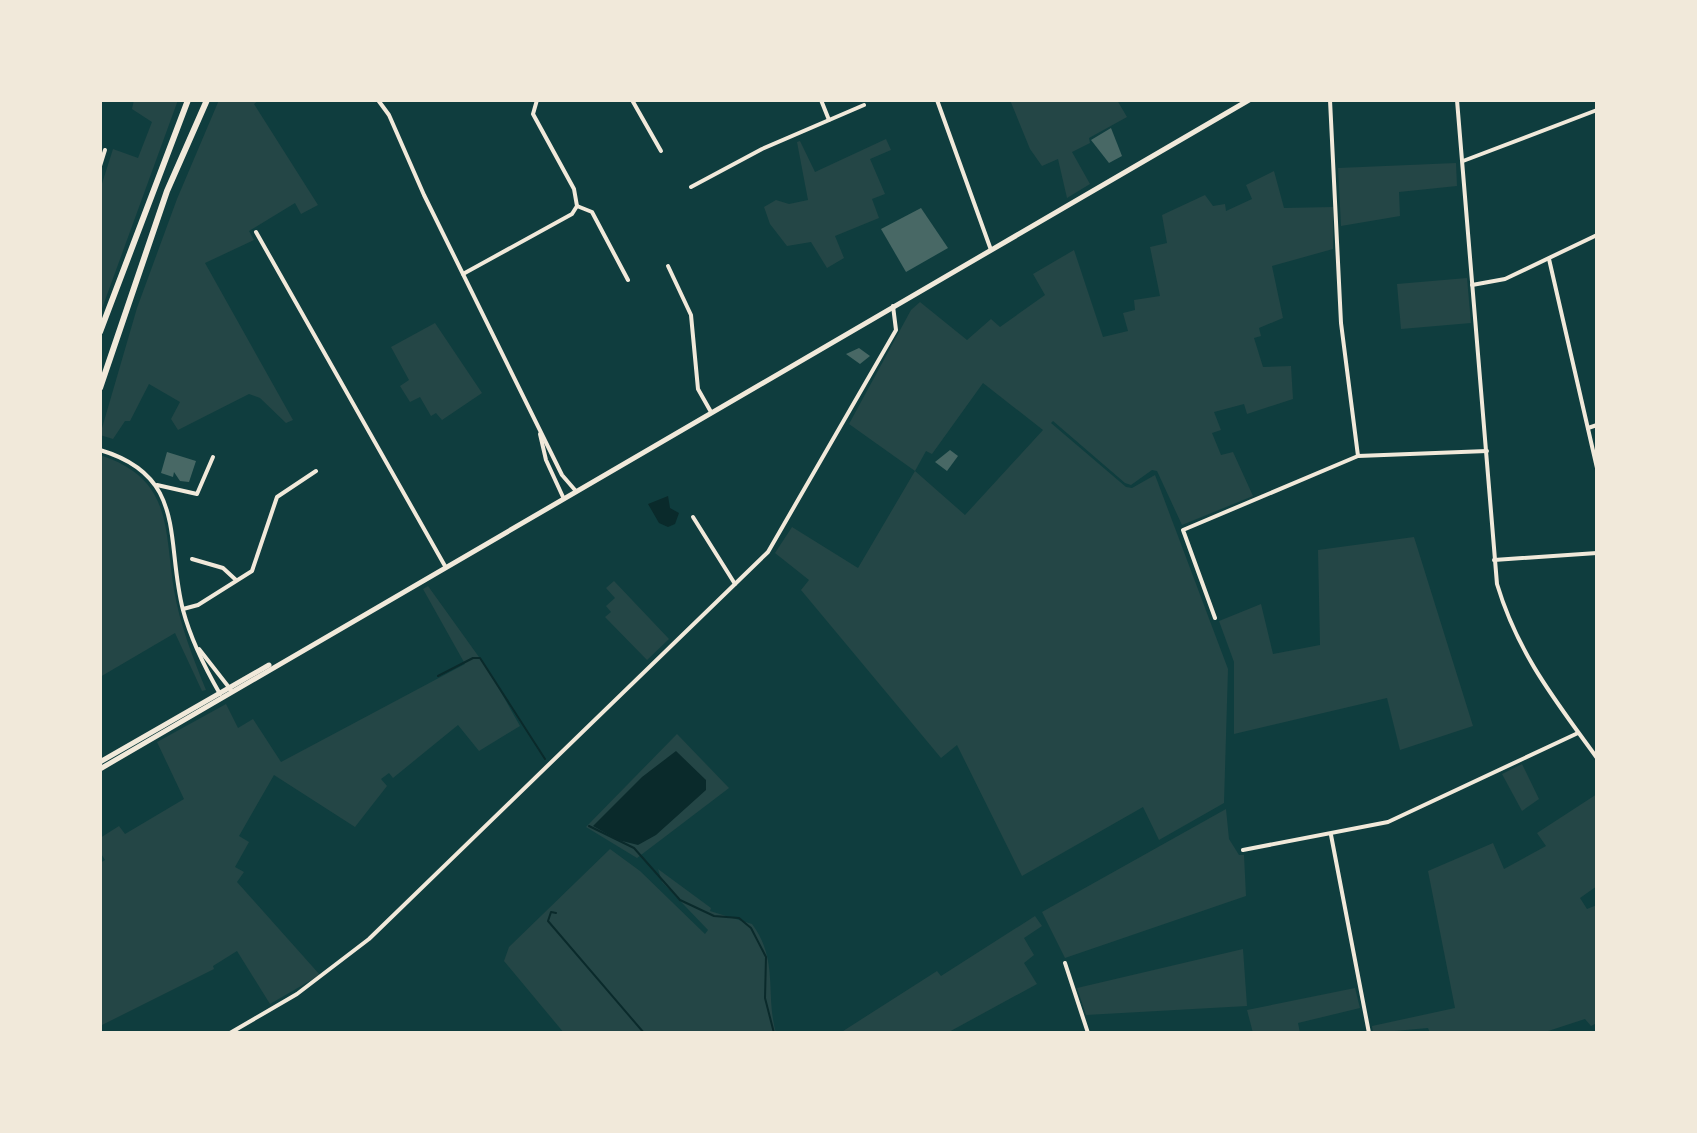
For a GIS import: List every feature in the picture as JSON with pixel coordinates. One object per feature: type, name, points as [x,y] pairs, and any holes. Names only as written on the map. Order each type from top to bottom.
[{"type":"highway","points":[[100,332],[188,100]]},
{"type":"highway","points":[[100,388],[167,191],[207,100]]},
{"type":"main road","points":[[100,769],[230,689],[1249,100]]},
{"type":"main road","points":[[100,762],[220,695]]},
{"type":"street","points":[[378,100],[389,115],[562,475],[575,490]]},
{"type":"street","points":[[632,100],[661,151]]},
{"type":"street","points":[[821,100],[829,120]]},
{"type":"street","points":[[937,100],[991,250]]},
{"type":"street","points":[[1330,100],[1341,323],[1358,456]]},
{"type":"street","points":[[1457,100],[1497,584],[1515,638],[1597,758]]},
{"type":"street","points":[[463,274],[572,214],[577,206],[574,189],[533,114],[534,101]]},
{"type":"street","points":[[691,187],[762,149],[864,105]]},
{"type":"street","points":[[1463,161],[1597,110]]},
{"type":"street","points":[[100,166],[105,150]]},
{"type":"street","points":[[577,206],[592,212],[628,280]]},
{"type":"street","points":[[256,232],[445,566]]},
{"type":"street","points":[[1472,285],[1505,279],[1597,235]]},
{"type":"street","points":[[1549,259],[1597,468]]},
{"type":"street","points":[[668,266],[691,315],[698,389],[711,412]]},
{"type":"street","points":[[230,1033],[311,985],[369,939],[771,548],[896,330],[893,306]]},
{"type":"street","points":[[1588,428],[1597,425]]},
{"type":"street","points":[[538,427],[546,460],[563,497]]},
{"type":"street","points":[[100,450],[130,461],[157,485],[172,521],[183,609],[195,644],[220,695]]},
{"type":"street","points":[[1215,618],[1183,530],[1358,456],[1487,451]]},
{"type":"street","points":[[157,485],[197,494],[213,457]]},
{"type":"street","points":[[183,609],[198,605],[252,571],[277,497],[316,471]]},
{"type":"street","points":[[693,517],[735,584]]},
{"type":"street","points":[[1494,560],[1597,553]]},
{"type":"street","points":[[192,559],[223,568],[236,580]]},
{"type":"street","points":[[195,644],[230,689]]},
{"type":"street","points":[[1243,850],[1331,835],[1400,817],[1579,732]]},
{"type":"street","points":[[1331,835],[1369,1033]]},
{"type":"street","points":[[1065,963],[1088,1033]]},
{"type":"shaded area","points":[[134,100],[178,100],[100,314],[100,190],[113,149],[138,158],[152,122],[132,109]]},
{"type":"shaded area","points":[[219,100],[259,100],[254,104],[318,205],[301,214],[295,203],[249,231],[254,240],[205,263],[293,420],[286,423],[260,398],[249,394],[178,430],[171,419],[180,402],[149,384],[130,421],[125,421],[113,439],[100,435],[137,308],[177,199]]},
{"type":"shaded area","points":[[1010,100],[1117,100],[1127,117],[1089,138],[1090,143],[1072,152],[1090,184],[1067,198],[1058,159],[1042,166],[1030,149]]},
{"type":"shaded area","points":[[886,139],[891,150],[870,159],[885,194],[872,199],[879,218],[835,236],[844,258],[827,268],[811,242],[787,246],[770,224],[764,207],[776,200],[789,204],[808,200],[797,142],[800,141],[815,172]]},
{"type":"shaded area","points":[[1456,163],[1457,186],[1399,192],[1400,216],[1341,226],[1338,168]]},
{"type":"shaded area","points":[[1274,171],[1284,208],[1333,207],[1333,249],[1272,266],[1283,318],[1259,328],[1261,336],[1254,338],[1263,367],[1291,366],[1293,399],[1247,414],[1244,404],[1214,412],[1221,430],[1212,433],[1221,455],[1233,452],[1253,496],[1182,525],[1157,471],[1152,470],[1131,485],[1125,483],[1053,421],[1051,423],[1126,487],[1132,488],[1155,475],[1228,669],[1224,803],[1159,840],[1143,807],[1022,876],[957,745],[941,758],[801,590],[809,580],[775,553],[792,527],[858,568],[915,471],[849,424],[911,310],[920,302],[967,340],[991,319],[1000,327],[1045,295],[1033,274],[1074,250],[1103,337],[1128,331],[1123,313],[1135,310],[1134,300],[1160,296],[1150,247],[1167,243],[1162,215],[1205,195],[1213,206],[1225,204],[1226,211],[1252,199],[1246,185]],"holes":[[[983,383],[1043,430],[965,515],[915,471],[926,451],[932,454]]]},
{"type":"shaded area","points":[[1467,278],[1471,323],[1401,329],[1397,284]]},
{"type":"shaded area","points":[[435,323],[482,393],[442,420],[436,413],[431,416],[420,397],[410,402],[400,386],[409,380],[391,347]]},
{"type":"shaded area","points":[[100,455],[124,465],[141,478],[161,508],[180,616],[206,690],[202,691],[175,633],[100,677]]},
{"type":"shaded area","points":[[668,496],[670,508],[679,513],[675,524],[668,527],[659,523],[648,504]]},
{"type":"shaded area","points":[[1414,537],[1473,726],[1400,750],[1387,698],[1234,734],[1234,662],[1219,621],[1261,604],[1273,654],[1320,645],[1318,550]]},
{"type":"shaded area","points":[[614,581],[669,639],[647,660],[605,617],[611,612],[606,606],[615,598],[606,588]]},
{"type":"shaded area","points":[[428,586],[489,671],[520,726],[479,751],[458,725],[393,778],[389,773],[381,779],[387,786],[355,827],[274,775],[239,836],[249,842],[235,867],[244,872],[237,882],[320,975],[270,1004],[237,951],[213,966],[214,969],[100,1026],[100,863],[105,860],[100,852],[100,838],[119,826],[125,834],[184,799],[157,742],[226,704],[238,728],[253,719],[281,762],[465,664],[423,589]]},
{"type":"shaded area","points":[[677,734],[729,788],[637,858],[586,827]]},
{"type":"shaded area","points":[[676,751],[706,780],[706,790],[656,835],[638,845],[618,840],[593,826],[642,777]]},
{"type":"shaded area","points":[[1522,764],[1539,799],[1522,811],[1502,774]]},
{"type":"shaded area","points":[[1597,794],[1597,886],[1580,898],[1587,909],[1597,905],[1597,1023],[1591,1026],[1585,1019],[1542,1033],[1430,1033],[1428,1028],[1373,1033],[1372,1026],[1455,1008],[1428,871],[1493,843],[1504,869],[1546,846],[1537,833]]},
{"type":"shaded area","points":[[1226,809],[1229,839],[1239,855],[1244,855],[1246,896],[1065,958],[1042,912]]},
{"type":"shaded area","points":[[610,849],[640,871],[705,934],[708,930],[662,882],[658,869],[711,908],[710,911],[752,924],[769,964],[776,1033],[564,1033],[504,961],[509,947]]},
{"type":"shaded area","points":[[1035,916],[1042,926],[1024,938],[1034,955],[1024,963],[1037,984],[947,1033],[840,1033],[937,971],[941,976]]},
{"type":"shaded area","points":[[1243,949],[1247,1006],[1086,1015],[1077,988]]},
{"type":"shaded area","points":[[1355,988],[1360,1008],[1298,1023],[1300,1033],[1253,1033],[1247,1010]]},
{"type":"building","points":[[1111,128],[1122,156],[1109,163],[1091,140]]},
{"type":"building","points":[[921,208],[948,248],[906,272],[881,229]]},
{"type":"building","points":[[859,348],[870,356],[860,364],[846,354]]},
{"type":"building","points":[[950,450],[958,456],[947,471],[935,462]]},
{"type":"building","points":[[167,452],[196,461],[189,482],[180,481],[174,472],[173,477],[161,473]]},
{"type":"waterway","points":[[438,676],[473,658],[480,658],[545,759]]},
{"type":"waterway","points":[[589,826],[634,848],[680,900],[714,916],[739,918],[751,928],[766,957],[765,998],[774,1033]]},
{"type":"waterway","points":[[556,913],[551,912],[548,921],[644,1033]]}]
